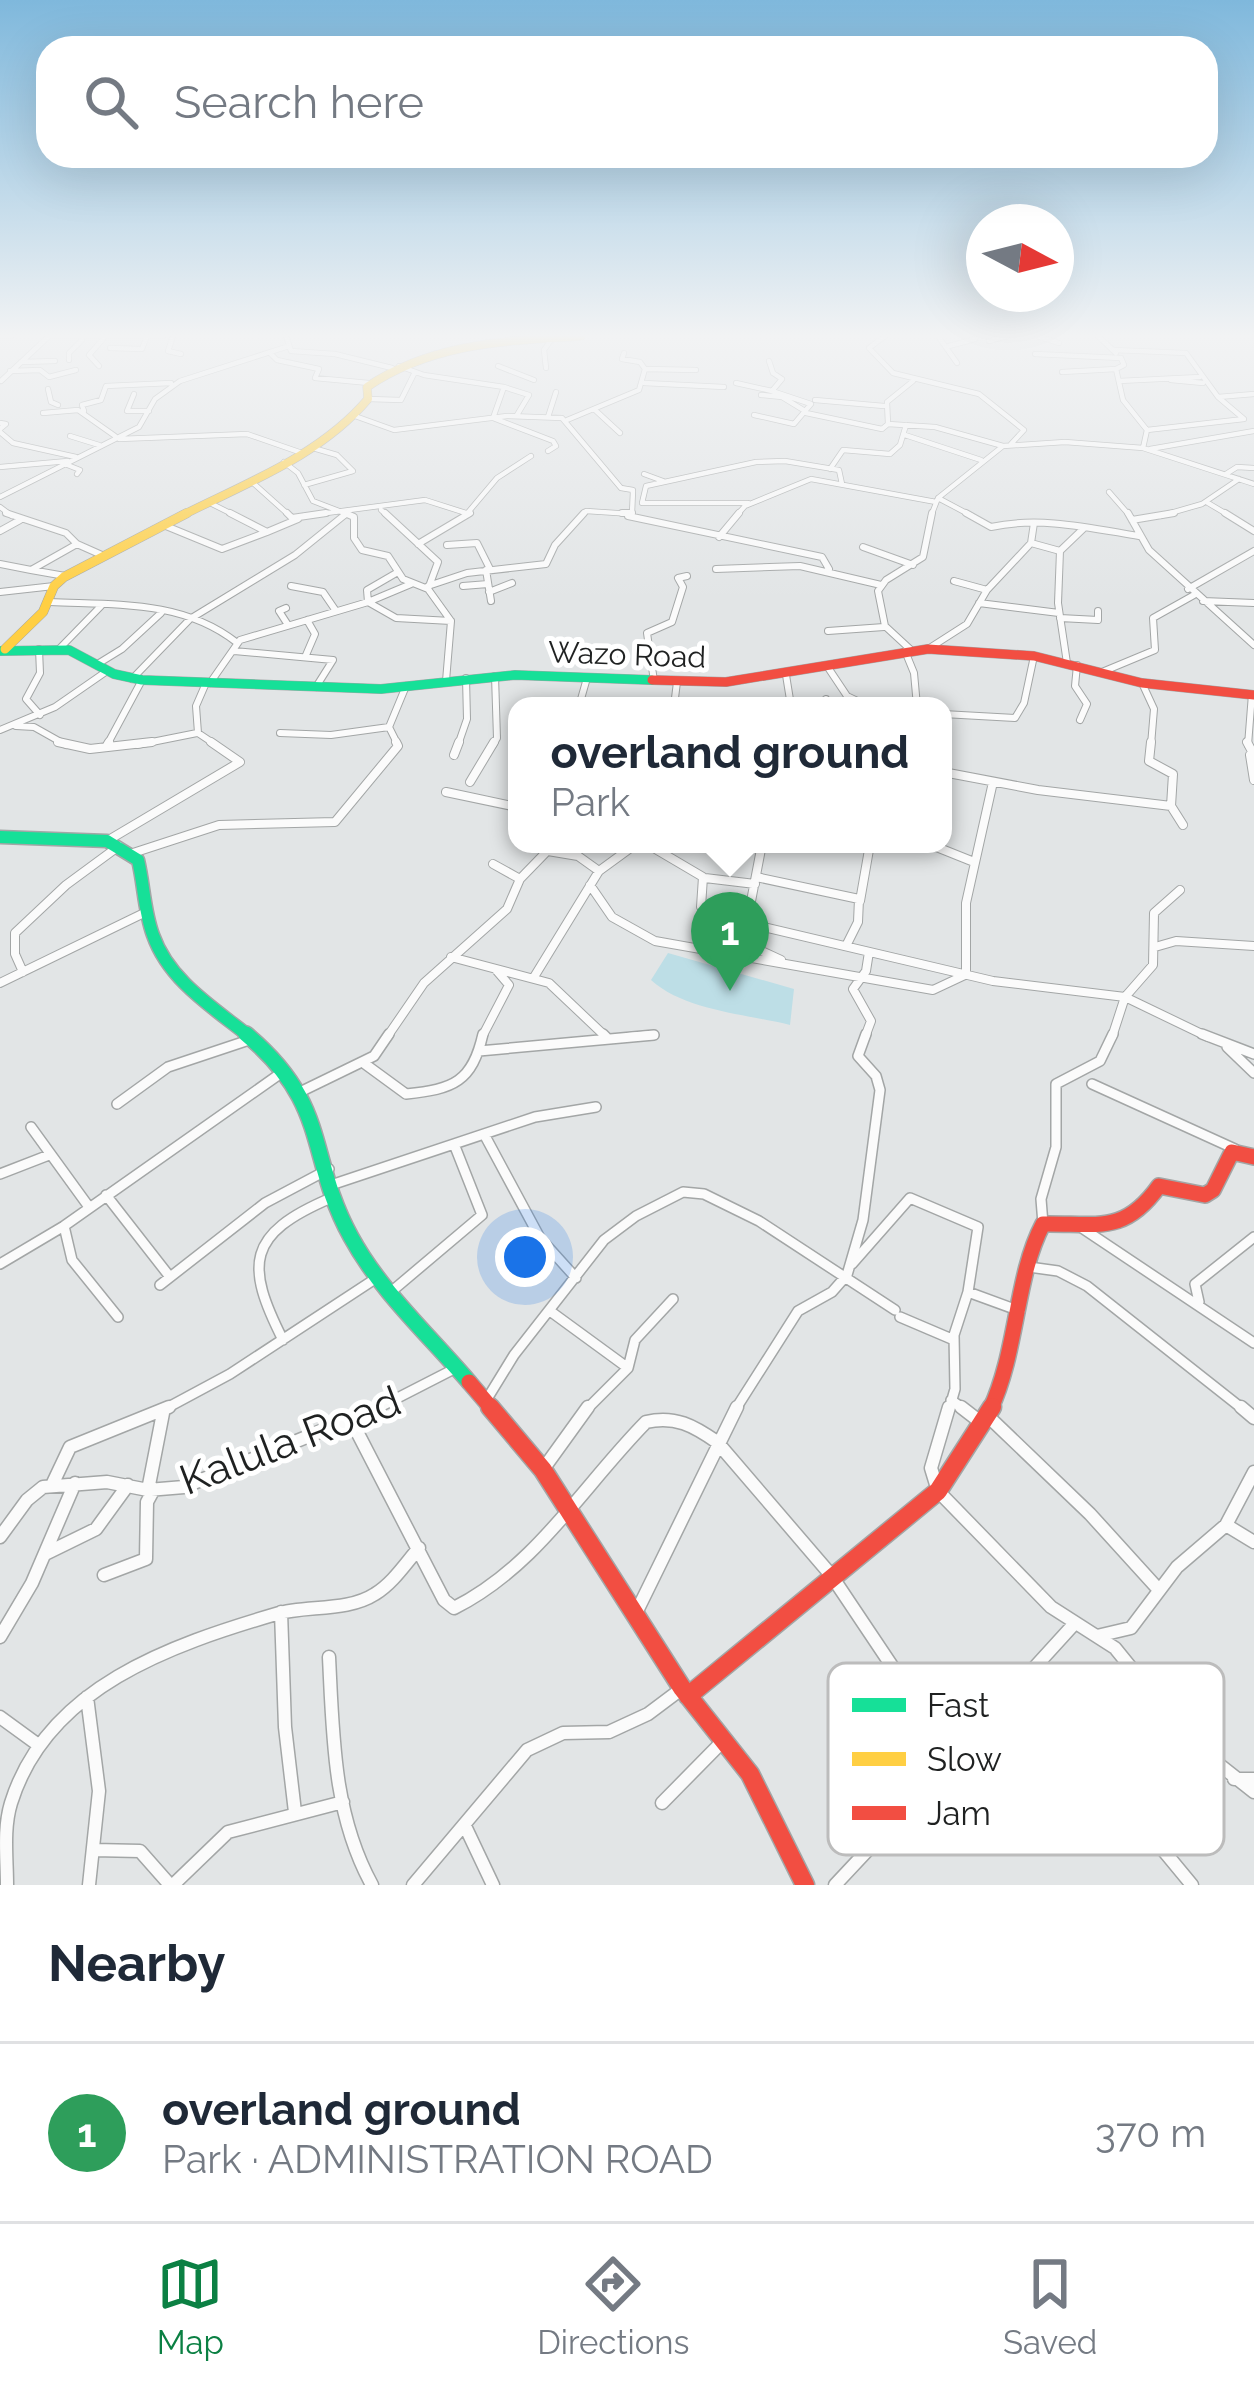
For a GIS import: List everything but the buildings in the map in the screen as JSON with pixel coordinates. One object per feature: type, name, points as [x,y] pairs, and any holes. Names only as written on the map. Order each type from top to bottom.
[{"type":"street","points":[[100,424],[114,437],[232,433],[274,440],[337,455],[353,471],[304,485]]},
{"type":"street","points":[[0,493],[141,424]]},
{"type":"street","points":[[0,592],[59,581],[252,482],[344,424]]},
{"type":"street","points":[[377,424],[394,430],[444,424]]},
{"type":"street","points":[[509,424],[554,441],[556,446],[548,451]]},
{"type":"street","points":[[571,424],[620,486],[633,489],[639,505]]},
{"type":"street","points":[[610,424],[620,433]]},
{"type":"street","points":[[857,424],[947,430],[1007,446],[1077,442],[1145,449],[1254,484]]},
{"type":"street","points":[[716,568],[829,569],[881,585],[923,557],[925,532],[937,500],[1024,430],[1017,424]]},
{"type":"street","points":[[1142,424],[1147,430],[1145,449]]},
{"type":"street","points":[[1147,430],[1200,424]]},
{"type":"street","points":[[830,469],[843,450],[888,455],[905,435],[906,425]]},
{"type":"street","points":[[0,428],[13,443],[71,461],[80,470],[77,474]]},
{"type":"street","points":[[1145,449],[1254,431]]},
{"type":"street","points":[[905,435],[982,461]]},
{"type":"street","points":[[70,436],[100,446]]},
{"type":"street","points":[[418,544],[469,514],[496,478],[531,456]]},
{"type":"street","points":[[0,466],[71,461]]},
{"type":"street","points":[[284,462],[314,501],[349,513]]},
{"type":"street","points":[[628,516],[639,505],[644,487],[756,462],[830,469],[840,472],[842,484]]},
{"type":"street","points":[[1225,474],[1237,467],[1254,468]]},
{"type":"street","points":[[644,474],[664,482]]},
{"type":"street","points":[[639,505],[750,503],[811,479],[937,500],[991,526],[1086,527],[1138,536]]},
{"type":"street","points":[[1132,520],[1161,519],[1208,503],[1239,479]]},
{"type":"street","points":[[252,482],[288,517],[425,500],[469,514]]},
{"type":"street","points":[[1109,492],[1132,520],[1138,536],[1194,595],[1254,645]]},
{"type":"street","points":[[719,537],[750,503]]},
{"type":"street","points":[[1208,503],[1254,531]]},
{"type":"street","points":[[212,504],[267,532]]},
{"type":"street","points":[[0,509],[66,533],[77,544],[104,556]]},
{"type":"street","points":[[380,509],[438,562],[428,588]]},
{"type":"street","points":[[349,513],[357,544],[369,554],[388,556],[411,584],[428,588],[488,570],[546,564],[555,545],[587,510],[822,557],[829,569]]},
{"type":"street","points":[[106,748],[137,679],[194,615],[249,580],[294,559],[349,513]]},
{"type":"street","points":[[166,526],[222,549],[302,518]]},
{"type":"street","points":[[0,531],[22,519]]},
{"type":"street","points":[[928,649],[967,624],[987,590],[1031,544],[1034,524]]},
{"type":"street","points":[[1080,720],[1087,704],[1075,686],[1060,615],[1060,551],[1086,527]]},
{"type":"street","points":[[447,544],[477,543],[488,570],[489,592]]},
{"type":"street","points":[[31,570],[77,544]]},
{"type":"street","points":[[1031,544],[1060,551]]},
{"type":"street","points":[[862,547],[914,566]]},
{"type":"street","points":[[1102,672],[1155,650],[1154,618],[1253,553]]},
{"type":"street","points":[[0,563],[59,581]]},
{"type":"street","points":[[368,602],[367,590],[398,572]]},
{"type":"street","points":[[654,681],[647,633],[672,622],[683,587],[678,578],[687,576]]},
{"type":"street","points":[[1,651],[50,602],[59,581]]},
{"type":"street","points":[[953,581],[987,590]]},
{"type":"street","points":[[463,586],[489,592],[512,583]]},
{"type":"street","points":[[198,733],[196,706],[235,647],[411,584]]},
{"type":"street","points":[[881,585],[878,600],[884,627],[908,651],[916,697]]},
{"type":"street","points":[[292,586],[323,592],[336,611]]},
{"type":"street","points":[[428,588],[451,621],[446,681]]},
{"type":"street","points":[[1194,595],[1254,603]]},
{"type":"street","points":[[50,602],[194,615],[235,647],[334,661],[315,688]]},
{"type":"street","points":[[368,602],[385,614],[410,621],[451,621]]},
{"type":"street","points":[[979,603],[1098,620],[1098,611]]},
{"type":"street","points":[[60,649],[102,605]]},
{"type":"street","points":[[286,608],[279,611],[288,625]]},
{"type":"street","points":[[8,728],[40,715],[162,612]]},
{"type":"street","points":[[305,655],[315,634],[306,620]]},
{"type":"street","points":[[828,631],[884,627]]},
{"type":"street","points":[[39,648],[40,673],[26,699],[40,715]]},
{"type":"street","name":"Wazo Road","points":[[1,651],[60,649],[137,679],[315,688],[406,686],[494,676],[726,682],[829,669],[928,649],[1034,656],[1142,683],[1253,694]]},
{"type":"street","points":[[952,714],[1015,718],[1027,704],[1028,672],[1034,656]]},
{"type":"street","points":[[829,669],[849,697]]},
{"type":"street","points":[[786,675],[790,697]]},
{"type":"street","points":[[470,782],[497,738],[494,676]]},
{"type":"street","points":[[454,754],[467,719],[466,678]]},
{"type":"street","points":[[582,697],[587,678]]},
{"type":"street","points":[[675,697],[677,682]]},
{"type":"street","points":[[1142,683],[1154,709],[1150,761],[1173,774],[1171,806],[1183,826]]},
{"type":"street","points":[[389,727],[406,686]]},
{"type":"street","points":[[1253,694],[1246,724],[1254,780]]},
{"type":"street","points":[[0,720],[8,728],[34,727],[46,741],[60,746],[146,745],[198,733],[240,762],[113,844],[16,933],[15,954],[23,971]]},
{"type":"street","points":[[280,733],[331,735],[389,727]]},
{"type":"street","points":[[133,853],[219,825],[332,823],[395,752],[397,741],[389,727]]},
{"type":"street","points":[[952,774],[1171,806]]},
{"type":"street","points":[[966,974],[963,943],[974,862],[993,782]]},
{"type":"street","points":[[446,792],[508,805]]},
{"type":"street","points":[[0,837],[113,844],[133,853],[142,869],[144,913],[166,962],[285,1070],[300,1092],[329,1169],[346,1232],[543,1470],[685,1692],[726,1738],[767,1804],[806,1885]]},
{"type":"street","points":[[300,1092],[365,1064],[394,1033],[424,983],[507,909],[520,879],[545,853]]},
{"type":"street","points":[[569,853],[599,871]]},
{"type":"street","points":[[534,977],[599,871],[624,853]]},
{"type":"street","points":[[662,853],[703,878],[756,880],[860,901]]},
{"type":"street","points":[[734,957],[742,942],[760,853]]},
{"type":"street","points":[[846,946],[856,930],[868,853]]},
{"type":"street","points":[[952,853],[974,862]]},
{"type":"street","points":[[493,864],[520,879]]},
{"type":"street","points":[[703,878],[704,911],[966,974],[1125,997],[1226,1046],[1254,1054]]},
{"type":"street","points":[[590,885],[608,917],[643,938],[934,990],[966,974]]},
{"type":"street","points":[[413,1885],[526,1750],[548,1737],[609,1732],[685,1692],[938,1491],[971,1457],[991,1425],[1022,1312],[1033,1243],[1043,1224],[1041,1199],[1056,1147],[1056,1084],[1100,1061],[1122,1015],[1125,997],[1150,974],[1156,910],[1180,890]]},
{"type":"street","points":[[0,983],[144,913]]},
{"type":"street","points":[[1154,947],[1175,941],[1254,946]]},
{"type":"street","points":[[742,942],[767,956],[817,971]]},
{"type":"street","points":[[850,1269],[863,1220],[880,1090],[858,1053],[871,1022],[853,989],[862,979],[869,952]]},
{"type":"street","points":[[451,957],[534,977],[562,994],[607,1038]]},
{"type":"street","points":[[365,1064],[406,1094],[441,1090],[469,1073],[508,985],[497,971]]},
{"type":"street","points":[[478,1051],[654,1035]]},
{"type":"street","points":[[117,1104],[169,1067],[249,1040]]},
{"type":"street","points":[[1226,1046],[1254,1073]]},
{"type":"street","points":[[0,1264],[64,1226],[285,1070]]},
{"type":"street","points":[[1092,1084],[1254,1157]]},
{"type":"street","points":[[283,1340],[256,1281],[260,1254],[292,1218],[333,1191],[484,1133],[596,1107]]},
{"type":"street","points":[[31,1127],[89,1208]]},
{"type":"street","points":[[484,1133],[540,1238],[576,1278]]},
{"type":"street","points":[[392,1291],[482,1215],[454,1144]]},
{"type":"street","points":[[1043,1224],[1132,1220],[1142,1214],[1159,1186],[1205,1195],[1236,1150]]},
{"type":"street","points":[[0,1174],[49,1155]]},
{"type":"street","points":[[160,1285],[265,1203],[329,1169]]},
{"type":"street","points":[[487,1400],[506,1364],[610,1230],[676,1195],[694,1191],[850,1269],[897,1314],[954,1340]]},
{"type":"street","points":[[106,1196],[170,1276]]},
{"type":"street","points":[[635,1614],[716,1442],[790,1321],[850,1269],[910,1198],[978,1228],[968,1292],[954,1340],[956,1378],[931,1468],[938,1491],[1037,1594],[1128,1663]]},
{"type":"street","points":[[1077,1225],[1252,1339]]},
{"type":"street","points":[[64,1226],[72,1260],[118,1317]]},
{"type":"street","points":[[1200,1303],[1195,1284],[1254,1237]]},
{"type":"street","points":[[1029,1267],[1058,1271],[1088,1286],[1254,1418]]},
{"type":"street","points":[[0,1538],[35,1490],[52,1485],[70,1448],[164,1412],[226,1378],[380,1276]]},
{"type":"street","points":[[968,1292],[1022,1312]]},
{"type":"street","points":[[543,1470],[596,1396],[628,1368],[635,1340],[673,1299]]},
{"type":"street","points":[[550,1311],[628,1368]]},
{"type":"street","name":"Kalula Road","points":[[52,1485],[128,1485],[150,1490],[201,1481],[352,1422],[456,1368]]},
{"type":"street","points":[[951,1400],[991,1425],[1090,1514],[1159,1590]]},
{"type":"street","points":[[104,1575],[146,1559],[147,1502],[164,1412]]},
{"type":"street","points":[[352,1422],[444,1600],[454,1608],[506,1575],[646,1422],[680,1419],[716,1442],[831,1575],[888,1663]]},
{"type":"street","points":[[1097,1636],[1127,1632],[1177,1567],[1226,1525],[1254,1472]]},
{"type":"street","points":[[0,1637],[45,1554],[75,1483]]},
{"type":"street","points":[[45,1554],[96,1528],[128,1485]]},
{"type":"street","points":[[1226,1525],[1254,1542]]},
{"type":"street","points":[[7,1885],[5,1804],[38,1745],[87,1696],[117,1674],[281,1612],[367,1598],[418,1548]]},
{"type":"street","points":[[281,1612],[285,1726],[295,1812]]},
{"type":"street","points":[[1039,1663],[1075,1623]]},
{"type":"street","points":[[329,1657],[343,1802],[359,1862],[372,1885]]},
{"type":"street","points":[[87,1696],[99,1791],[88,1885]]},
{"type":"street","points":[[0,1717],[38,1745]]},
{"type":"street","points":[[662,1803],[726,1738]]},
{"type":"street","points":[[1224,1771],[1254,1792]]},
{"type":"street","points":[[1233,1779],[1254,1779]]},
{"type":"street","points":[[94,1850],[140,1852],[171,1885],[228,1832],[343,1802]]},
{"type":"street","points":[[465,1826],[493,1885]]},
{"type":"street","points":[[836,1885],[864,1855]]},
{"type":"street","points":[[1167,1855],[1192,1885]]},
{"type":"shaded area","points":[[668,953],[794,989],[790,1025],[699,1005],[665,990],[651,980]]},
{"type":"traffic: fast","points":[[0,651],[69,650],[114,674],[142,680],[381,689],[515,675],[652,680]]},
{"type":"traffic: fast","points":[[0,837],[107,841],[138,860],[151,931],[168,963],[183,982],[280,1065],[295,1085],[312,1120],[348,1232],[387,1289],[469,1382]]},
{"type":"traffic: slow","points":[[5,649],[43,612],[54,586],[64,577],[313,448],[347,424]]},
{"type":"traffic: jam","points":[[652,680],[726,682],[928,649],[1034,656],[1142,683],[1254,695]]},
{"type":"traffic: jam","points":[[688,1696],[938,1491],[961,1462],[1005,1374],[1033,1243],[1043,1224],[1122,1222],[1147,1204],[1159,1186],[1205,1195],[1213,1190],[1232,1152],[1254,1157]]},
{"type":"traffic: jam","points":[[469,1382],[543,1470],[682,1688],[750,1774],[805,1885]]},
{"type":"place","name":"overland ground","points":[[730,991]]}]
